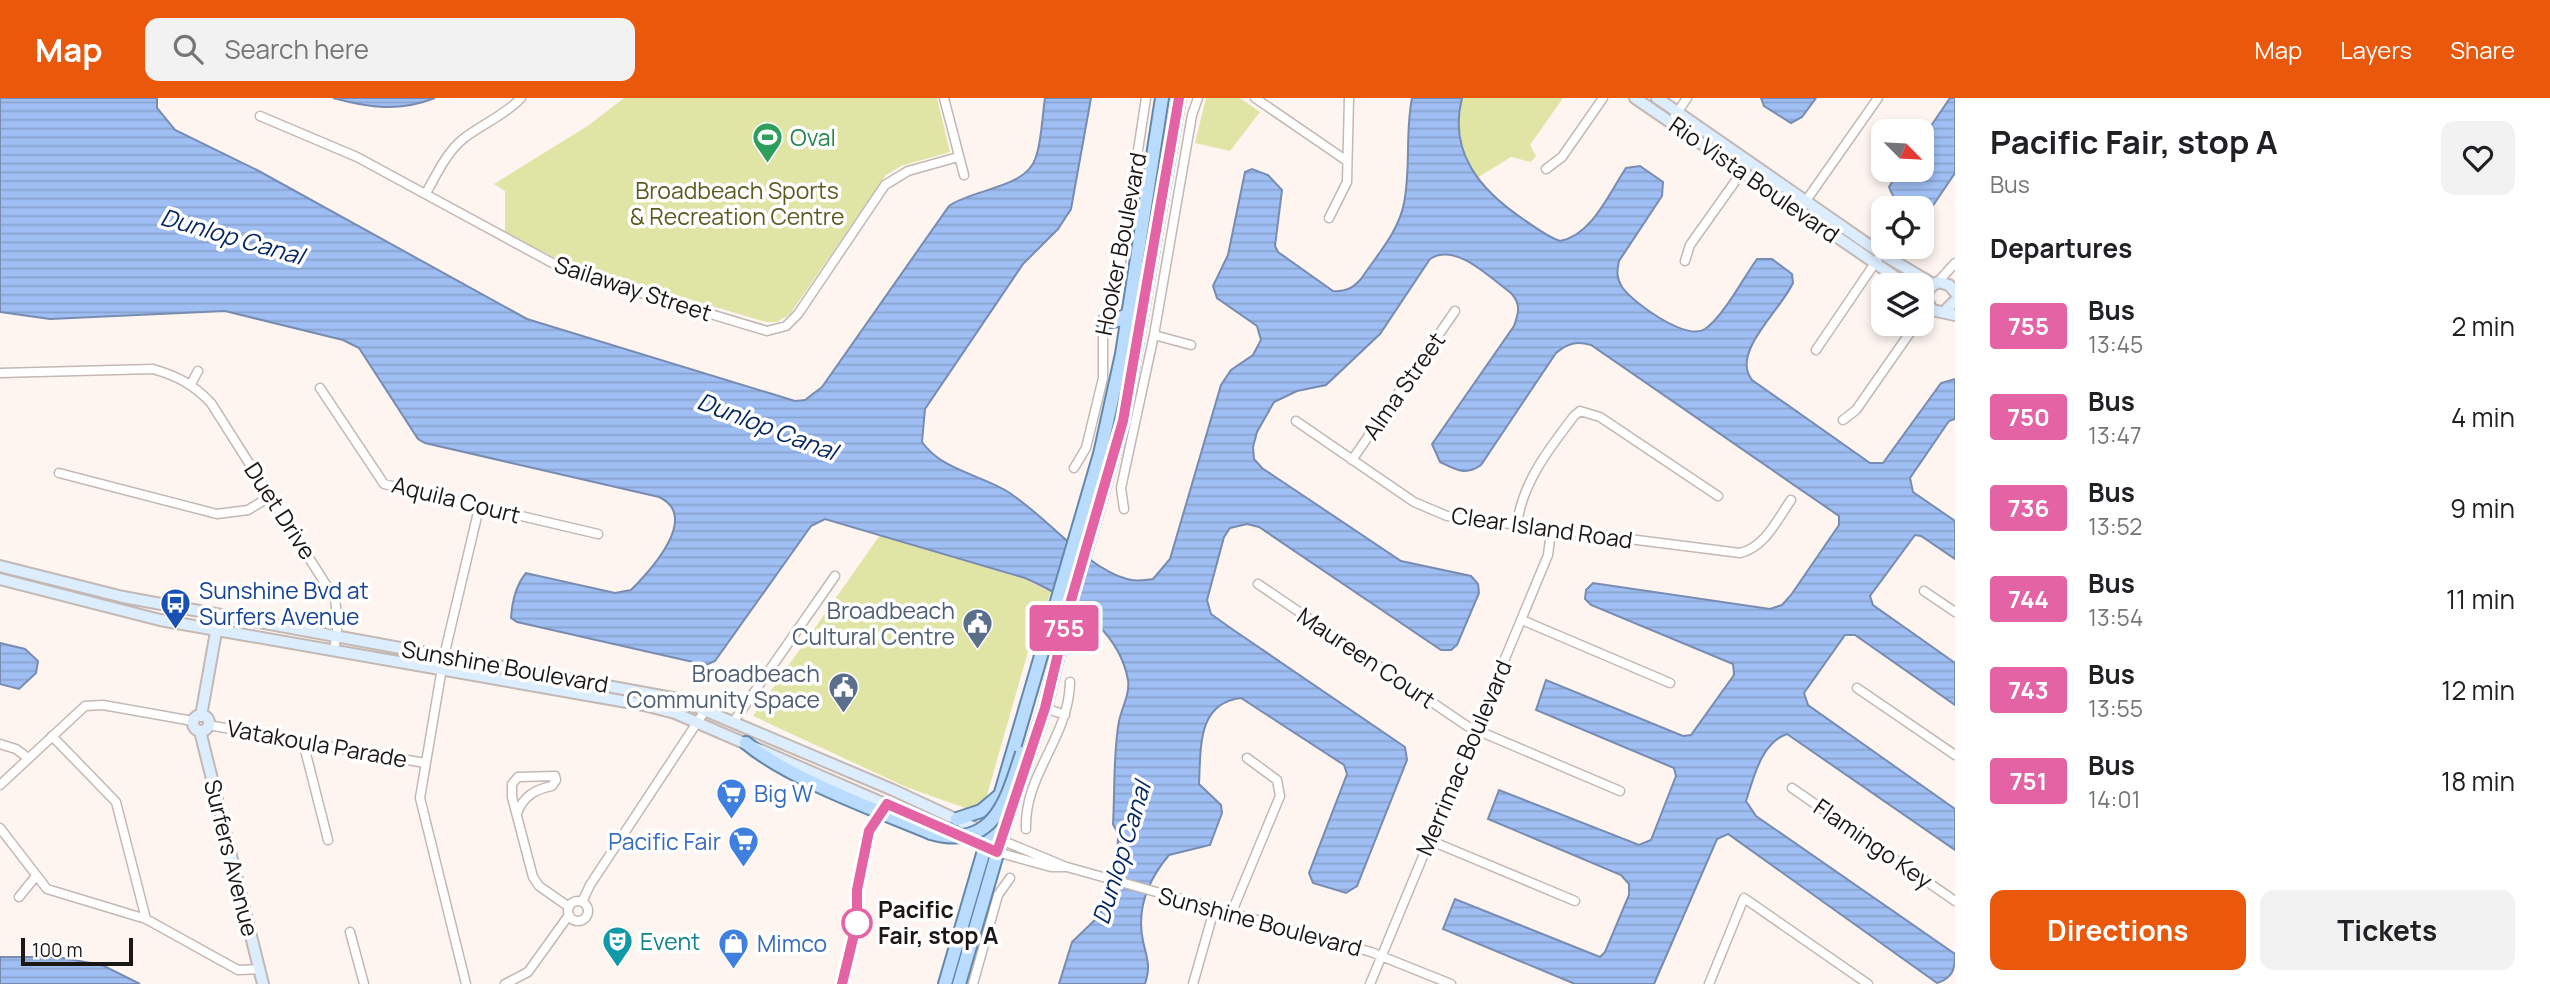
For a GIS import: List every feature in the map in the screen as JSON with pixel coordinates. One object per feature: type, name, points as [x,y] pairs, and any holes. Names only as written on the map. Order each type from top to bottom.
[{"type":"main road","name":"Hooker Boulevard","points":[[959,984],[993,843],[1000,795],[1065,603],[1082,544],[1128,314],[1162,98]]},
{"type":"main road","name":"Hooker Boulevard","points":[[1082,544],[1109,478],[1129,391],[1179,98]]},
{"type":"main road","name":"Rio Vista Boulevard","points":[[1636,98],[1743,172],[1871,247]]},
{"type":"main road","name":"Rio Vista Boulevard","points":[[1657,98],[1749,162],[1889,273]]},
{"type":"main road","name":"Rio Vista Boulevard","points":[[1891,259],[1936,283],[1949,285],[1955,292]]},
{"type":"main road","points":[[1934,286],[1936,283]]},
{"type":"main road","points":[[1950,314],[1955,301]]},
{"type":"main road","points":[[1103,322],[1118,320],[1128,314]]},
{"type":"main road","points":[[1103,322],[1124,335]]},
{"type":"main road","name":"Sunshine Boulevard","points":[[0,566],[123,597],[661,695],[706,709],[957,819],[993,843]]},
{"type":"main road","name":"Sunshine Boulevard","points":[[0,579],[160,620],[216,631],[644,705],[698,723],[993,843]]},
{"type":"main road","name":"Hooker Boulevard","points":[[945,984],[993,843],[1045,708],[1065,603]]},
{"type":"main road","name":"Surfers Avenue","points":[[219,615],[201,723],[262,984]]},
{"type":"main road","points":[[746,743],[773,763],[932,833],[962,836],[983,828],[1000,813],[1043,688],[1054,670]]},
{"type":"main road","points":[[957,819],[981,811],[1000,795]]},
{"type":"street","points":[[426,193],[446,157],[464,139],[521,98]]},
{"type":"street","points":[[944,98],[964,175]]},
{"type":"street","name":"Hooker Boulevard","points":[[1074,468],[1086,448],[1103,378],[1103,322],[1118,281],[1146,98]]},
{"type":"street","name":"Hooker Boulevard","points":[[1124,509],[1121,488],[1154,335],[1192,115],[1198,98]]},
{"type":"street","points":[[1255,98],[1347,161]]},
{"type":"street","points":[[1329,218],[1347,182],[1349,98]]},
{"type":"street","points":[[1546,169],[1562,157],[1603,98]]},
{"type":"street","points":[[1670,122],[1687,98]]},
{"type":"street","points":[[1802,206],[1878,98]]},
{"type":"street","name":"Sailaway Street","points":[[260,117],[321,140],[426,193],[567,271],[767,331],[786,326],[798,314],[886,185],[908,171],[958,157]]},
{"type":"street","points":[[1685,261],[1690,246],[1749,162]]},
{"type":"street","points":[[1816,351],[1878,259]]},
{"type":"street","points":[[1936,283],[1955,263]]},
{"type":"street","name":"Alma Street","points":[[1352,460],[1455,311]]},
{"type":"street","points":[[1154,335],[1191,345]]},
{"type":"street","points":[[1843,420],[1856,410],[1908,336]]},
{"type":"street","name":"Duet Drive","points":[[0,373],[136,368],[176,375],[191,384],[211,403],[335,599],[338,615],[334,651]]},
{"type":"street","points":[[191,384],[198,371]]},
{"type":"street","name":"Aquila Court","points":[[320,388],[384,484],[598,534]]},
{"type":"street","points":[[1517,525],[1524,489],[1570,421],[1580,411],[1600,417],[1718,496]]},
{"type":"street","name":"Clear Island Road","points":[[1296,421],[1428,510],[1551,531],[1740,553],[1759,544],[1791,500]]},
{"type":"street","points":[[59,473],[218,514],[236,514],[248,510],[271,496]]},
{"type":"street","points":[[466,984],[422,807],[425,763],[444,656],[479,508]]},
{"type":"street","name":"Merrimac Boulevard","points":[[1370,984],[1548,555],[1551,531]]},
{"type":"street","points":[[734,721],[835,576]]},
{"type":"street","name":"Maureen Court","points":[[1258,584],[1475,730],[1620,791]]},
{"type":"street","points":[[1924,591],[1955,612]]},
{"type":"street","points":[[1522,620],[1670,683]]},
{"type":"street","points":[[1026,829],[1026,808],[1036,776],[1057,740],[1065,715],[1070,682]]},
{"type":"street","points":[[1857,688],[1955,755]]},
{"type":"street","name":"Vatakoula Parade","points":[[0,785],[78,710],[94,704],[425,763]]},
{"type":"street","points":[[1045,708],[1065,715]]},
{"type":"street","points":[[582,902],[590,885],[706,709]]},
{"type":"street","points":[[52,736],[116,802],[146,919]]},
{"type":"street","points":[[303,742],[328,840]]},
{"type":"street","points":[[0,744],[16,749],[27,758]]},
{"type":"street","points":[[1231,914],[1280,796],[1278,780],[1247,758]]},
{"type":"street","points":[[517,814],[528,795],[536,789],[552,786],[556,780],[555,776],[549,773],[518,777],[512,784],[512,797],[533,877],[538,886],[569,911],[576,921],[584,919],[588,911],[582,902]]},
{"type":"street","name":"Flamingo Key","points":[[1792,788],[1955,901]]},
{"type":"street","points":[[0,828],[47,889],[146,919],[238,970],[259,969]]},
{"type":"street","points":[[1429,840],[1575,901]]},
{"type":"street","name":"Sunshine Boulevard","points":[[993,843],[1051,867],[1067,867],[1381,956],[1451,984]]},
{"type":"street","points":[[19,897],[36,876]]},
{"type":"street","points":[[973,984],[998,895],[1010,878]]},
{"type":"street","points":[[1709,984],[1744,898],[1868,984]]},
{"type":"street","points":[[505,984],[528,972],[573,903],[582,902]]},
{"type":"street","points":[[1193,984],[1214,910]]},
{"type":"street","points":[[350,932],[364,984]]},
{"type":"green space","name":"Broadbeach Sports & Recreation Centre","points":[[624,98],[937,98],[950,152],[901,166],[886,175],[790,314],[777,322],[766,322],[561,261],[505,232],[505,191],[494,184],[589,125]]},
{"type":"green space","points":[[1206,98],[1240,98],[1260,112],[1230,151],[1195,143]]},
{"type":"green space","points":[[1462,98],[1563,98],[1530,145],[1536,156],[1531,162],[1511,157],[1477,178],[1466,160],[1460,140]]},
{"type":"green space","points":[[880,535],[1024,579],[1051,592],[1031,641],[985,802],[980,806],[965,808],[906,787],[753,716]]},
{"type":"water","name":"Dunlop Canal","points":[[0,98],[157,98],[157,108],[175,130],[257,170],[527,319],[795,401],[805,400],[822,387],[949,206],[1011,182],[1030,168],[1040,143],[1045,98],[1091,98],[1071,209],[1058,229],[1023,264],[925,409],[922,442],[949,465],[994,484],[1020,500],[1095,563],[1111,573],[1137,581],[1153,579],[1170,559],[1221,385],[1231,370],[1253,355],[1261,340],[1257,326],[1217,298],[1213,286],[1228,255],[1245,172],[1252,169],[1268,175],[1282,190],[1275,246],[1278,252],[1333,291],[1342,291],[1361,279],[1387,242],[1401,213],[1406,190],[1412,98],[1462,98],[1460,136],[1471,168],[1507,208],[1560,241],[1581,231],[1590,222],[1626,168],[1640,166],[1663,182],[1662,196],[1619,261],[1618,274],[1622,287],[1637,302],[1661,318],[1686,330],[1696,331],[1705,329],[1719,316],[1757,259],[1772,259],[1792,274],[1793,283],[1752,345],[1747,357],[1747,369],[1752,380],[1870,463],[1883,463],[1941,383],[1955,379],[1955,419],[1949,421],[1910,478],[1913,492],[1955,521],[1955,559],[1921,536],[1915,535],[1870,596],[1873,605],[1955,663],[1955,705],[1855,635],[1845,635],[1804,693],[1808,705],[1955,809],[1955,850],[1787,734],[1778,738],[1765,753],[1746,801],[1756,816],[1955,954],[1952,972],[1937,983],[1728,834],[1717,839],[1654,984],[1575,984],[1443,929],[1455,899],[1600,957],[1605,952],[1629,895],[1629,884],[1621,875],[1488,819],[1499,790],[1639,845],[1651,840],[1676,776],[1674,768],[1536,710],[1546,680],[1683,736],[1691,735],[1734,675],[1733,664],[1591,605],[1585,599],[1586,590],[1593,583],[1770,609],[1782,605],[1791,595],[1839,525],[1839,516],[1586,344],[1573,344],[1556,353],[1481,465],[1466,471],[1440,462],[1432,444],[1514,326],[1518,312],[1518,305],[1511,293],[1462,258],[1440,255],[1430,259],[1380,334],[1326,385],[1297,391],[1274,402],[1257,432],[1253,447],[1254,459],[1262,468],[1401,561],[1471,576],[1478,584],[1479,593],[1457,645],[1451,650],[1441,650],[1259,527],[1247,524],[1230,528],[1224,537],[1207,600],[1211,614],[1405,747],[1407,760],[1357,886],[1346,893],[1313,883],[1309,873],[1347,774],[1344,765],[1241,698],[1227,702],[1216,708],[1204,729],[1199,784],[1221,805],[1222,813],[1210,845],[1169,855],[1150,884],[1141,917],[1148,967],[1145,984],[1059,984],[1072,942],[1099,916],[1117,874],[1118,834],[1113,824],[1115,759],[1119,721],[1127,695],[1128,680],[1114,645],[1089,617],[1058,595],[1025,578],[825,519],[811,526],[715,661],[706,665],[517,622],[511,618],[512,606],[526,573],[615,593],[631,590],[668,543],[674,529],[675,517],[670,506],[659,497],[425,443],[418,439],[359,348],[343,340],[225,311],[50,319],[0,312]]},
{"type":"water","points":[[333,98],[435,98],[409,105],[384,107]]},
{"type":"water","points":[[1761,98],[1816,98],[1802,117],[1791,123],[1764,106]]},
{"type":"water","points":[[1950,98],[1955,98],[1955,173],[1934,204],[1934,196],[1894,196],[1889,187],[1892,182],[1934,182],[1934,121]]},
{"type":"water","points":[[0,643],[25,649],[38,661],[36,673],[19,689],[0,684]]},
{"type":"water","points":[[0,957],[57,957],[102,965],[140,984],[0,984]]},
{"type":"bus line","name":"755","points":[[842,984],[857,922],[857,890],[869,831],[879,812],[887,804],[997,852],[1045,708],[1070,604],[1109,478],[1123,421],[1179,98]]},
{"type":"place","name":"Oval","points":[[767,165]]},
{"type":"place","name":"Sunshine Bvd at Surfers Avenue","points":[[176,631]]},
{"type":"place","name":"Broadbeach Cultural Centre","points":[[978,651]]},
{"type":"place","name":"Broadbeach Community Space","points":[[843,714]]},
{"type":"place","name":"Big W","points":[[731,821]]},
{"type":"place","name":"Pacific Fair","points":[[744,869]]},
{"type":"place","name":"Pacific Fair, stop A","points":[[857,923]]},
{"type":"place","name":"Event","points":[[617,969]]},
{"type":"place","name":"Mimco","points":[[734,971]]}]
